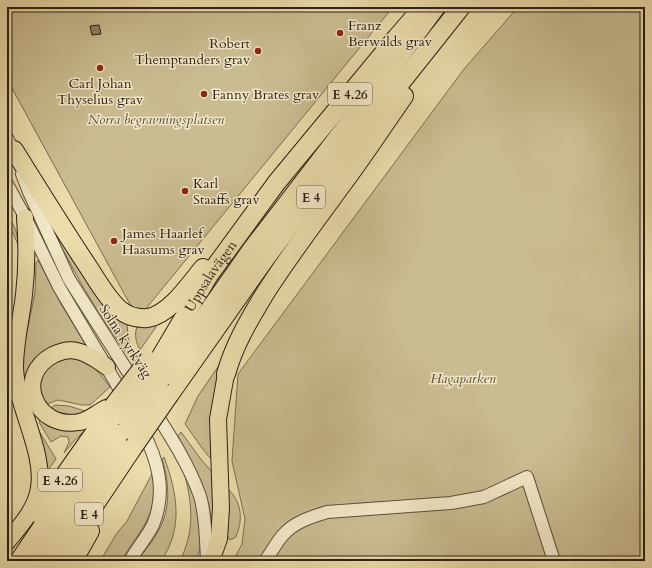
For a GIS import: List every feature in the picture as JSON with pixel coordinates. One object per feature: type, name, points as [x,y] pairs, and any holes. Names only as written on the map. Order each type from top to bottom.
[{"type":"highway","name":"Uppsalavägen","points":[[121,467],[134,446],[158,375],[209,275],[277,182],[423,7]]},
{"type":"highway","name":"Uppsalavägen","points":[[158,375],[436,7]]},
{"type":"highway","name":"Uppsalavägen","points":[[158,375],[265,259],[340,158],[469,9]]},
{"type":"highway","name":"Uppsalavägen","points":[[226,374],[234,348],[273,282],[354,169],[407,91],[469,9]]},
{"type":"highway","points":[[10,144],[79,254],[109,297],[121,310],[136,317],[153,316],[168,308],[277,182]]},
{"type":"highway","points":[[19,561],[119,417],[158,375]]},
{"type":"highway","name":"E 4","points":[[40,561],[119,417]]},
{"type":"highway","points":[[73,561],[88,536],[121,467]]},
{"type":"highway","name":"E 4","points":[[57,561],[121,467]]},
{"type":"main road","points":[[7,542],[33,507],[37,497],[40,481],[35,449],[19,398],[15,368],[17,336],[24,296],[27,256],[25,217]]},
{"type":"main road","points":[[107,367],[84,353],[74,351],[61,352],[40,364],[34,375],[32,391],[37,404],[44,413],[62,423],[81,422],[101,410],[119,417]]},
{"type":"main road","name":"Uppsalavägen","points":[[211,561],[219,539],[221,508],[218,419],[226,374]]},
{"type":"main road","name":"E 4.26","points":[[7,552],[53,491],[82,447],[119,417]]},
{"type":"street","name":"Solna kyrkväg","points":[[10,144],[29,192],[69,279],[185,461],[200,498],[205,525],[207,561]]},
{"type":"street","name":"Solna kyrkväg","points":[[7,184],[59,287],[107,367],[147,439],[157,463],[161,485],[159,506],[152,526],[130,561]]},
{"type":"street","points":[[264,561],[283,534],[296,524],[327,512],[451,503],[484,497],[527,477],[554,561]]},
{"type":"green space","name":"Norra begravningsplatsen","points":[[7,7],[393,7],[144,311],[132,308],[7,79]]},
{"type":"green space","name":"Hagaparken","points":[[518,7],[645,7],[645,561],[233,561],[242,544],[245,519],[232,461],[238,374],[464,69]]},
{"type":"green space","points":[[38,193],[127,320],[128,338],[135,357],[132,361],[100,315],[82,285],[50,226]]},
{"type":"green space","points":[[7,211],[16,231],[19,247],[13,233],[7,225]]},
{"type":"green space","points":[[38,260],[61,304],[90,352],[43,354],[35,412],[32,417],[23,391],[23,350],[35,293],[36,263]]},
{"type":"green space","points":[[154,325],[156,327],[140,350],[136,338],[137,327]]},
{"type":"green space","points":[[72,356],[94,368],[110,387],[90,405],[82,405],[58,400],[44,405],[38,392],[44,366]]},
{"type":"green space","points":[[224,358],[211,426],[211,459],[185,424],[198,396]]},
{"type":"green space","points":[[55,405],[69,406],[88,412],[65,418],[51,408]]},
{"type":"green space","points":[[41,419],[85,427],[85,430],[64,453],[69,442],[68,437],[61,436],[51,442],[39,422]]},
{"type":"green space","points":[[36,426],[56,459],[48,470],[47,474]]},
{"type":"green space","points":[[181,432],[212,472],[214,489],[212,534],[191,463],[178,436]]},
{"type":"green space","points":[[164,457],[169,470],[175,497],[176,510],[173,536],[161,561],[138,561],[161,526],[167,507],[168,488],[162,459]]},
{"type":"green space","points":[[152,474],[154,488],[153,500],[147,521],[121,561],[100,561],[117,533],[127,521]]},
{"type":"green space","points":[[185,476],[198,505],[201,543],[197,561],[180,561],[188,540],[191,519],[190,498]]},
{"type":"green space","points":[[229,490],[237,500],[240,512],[240,524],[236,537],[230,540],[226,534]]},
{"type":"building","points":[[99,25],[101,34],[92,35],[90,26]]},
{"type":"place","name":"Franz Berwalds grav","points":[[340,33]]},
{"type":"place","name":"Robert Themptanders grav","points":[[258,51]]},
{"type":"place","name":"Carl Johan Thyselius grav","points":[[100,68]]},
{"type":"place","name":"Fanny Brates grav","points":[[204,94]]},
{"type":"place","name":"Karl Staaffs grav","points":[[185,191]]},
{"type":"place","name":"James Haarlef Haasums grav","points":[[114,241]]}]
